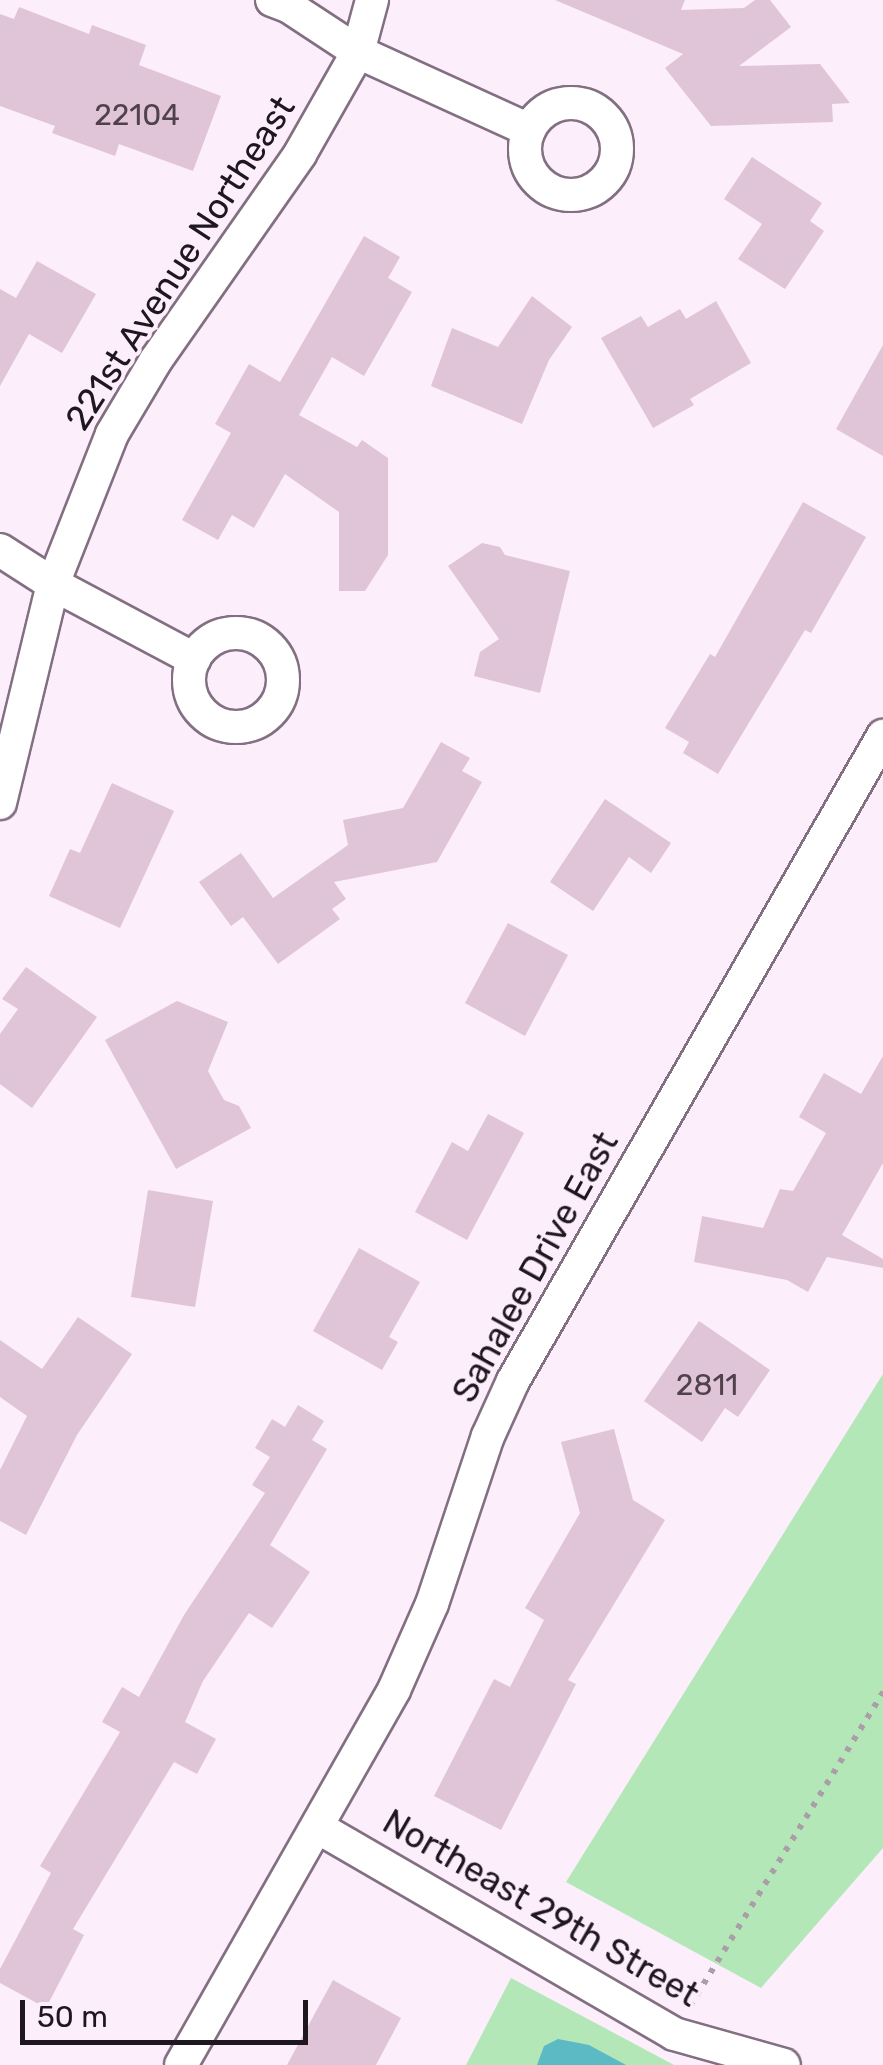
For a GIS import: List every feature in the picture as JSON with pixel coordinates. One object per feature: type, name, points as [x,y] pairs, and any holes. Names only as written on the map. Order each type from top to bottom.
[{"type":"street","points":[[272,0],[288,6],[358,52],[528,130]]},
{"type":"street","name":"221st Avenue Northeast","points":[[0,803],[53,584],[112,434],[156,360],[300,154],[358,52],[372,0]]},
{"type":"street","points":[[0,550],[53,584],[194,658]]},
{"type":"street","name":"Sahalee Drive East","points":[[181,2065],[394,1690],[432,1604],[488,1436],[513,1382],[883,736]]},
{"type":"street","name":"Northeast 29th Street","points":[[319,1828],[674,2034],[784,2065]]},
{"type":"path","points":[[674,2034],[883,1692]]},
{"type":"green space","points":[[883,1374],[883,1848],[761,1988],[566,1882]]},
{"type":"green space","points":[[511,1978],[674,2065],[466,2065]]},
{"type":"water","points":[[558,2039],[589,2045],[626,2065],[537,2065],[544,2046]]},
{"type":"building","points":[[555,0],[685,0],[681,10],[744,8],[755,0],[770,0],[791,27],[739,66],[820,64],[850,103],[832,104],[833,122],[711,126],[665,68],[683,54]]},
{"type":"building","points":[[19,7],[89,34],[92,25],[146,45],[139,65],[221,96],[193,171],[119,144],[115,156],[52,133],[55,126],[0,106],[0,14],[14,19]]},
{"type":"building","points":[[752,157],[822,203],[810,221],[824,231],[785,289],[738,259],[762,224],[724,199]]},
{"type":"building","points":[[364,236],[400,257],[388,278],[412,292],[364,376],[332,357],[299,415],[357,447],[362,440],[388,458],[388,555],[365,591],[339,591],[339,512],[285,474],[254,528],[232,515],[218,540],[182,520],[231,433],[215,424],[249,364],[280,382]]},
{"type":"building","points":[[37,261],[96,294],[62,353],[29,334],[0,386],[0,289],[16,298]]},
{"type":"building","points":[[532,296],[572,327],[549,360],[522,424],[431,386],[452,328],[498,347]]},
{"type":"building","points":[[716,301],[751,363],[690,399],[694,405],[653,428],[601,338],[641,316],[648,327],[680,309],[686,319]]},
{"type":"building","points":[[883,345],[883,456],[836,429]]},
{"type":"building","points":[[803,502],[866,537],[811,633],[805,630],[718,774],[683,753],[689,742],[665,728],[710,654],[715,657]]},
{"type":"building","points":[[482,543],[500,547],[505,555],[570,571],[540,693],[474,676],[480,652],[499,639],[448,566]]},
{"type":"building","points":[[441,742],[470,758],[462,771],[482,782],[437,862],[334,882],[346,899],[332,909],[340,919],[278,964],[243,917],[231,926],[199,882],[241,853],[273,898],[348,845],[343,820],[403,808]]},
{"type":"building","points":[[112,783],[174,811],[120,928],[49,896],[70,849],[80,853]]},
{"type":"building","points":[[605,799],[671,843],[651,873],[629,857],[593,911],[550,882]]},
{"type":"building","points":[[508,923],[568,955],[525,1036],[465,1003]]},
{"type":"building","points":[[26,967],[97,1017],[32,1108],[0,1084],[0,1034],[18,1009],[2,999]]},
{"type":"building","points":[[177,1001],[228,1022],[208,1071],[224,1100],[239,1106],[251,1128],[176,1169],[105,1040]]},
{"type":"building","points":[[883,1056],[883,1163],[842,1235],[883,1259],[883,1268],[827,1257],[808,1292],[787,1280],[694,1262],[702,1216],[763,1228],[780,1189],[793,1191],[826,1133],[799,1117],[824,1073],[861,1094]]},
{"type":"building","points":[[488,1114],[524,1133],[467,1240],[415,1212],[452,1142],[468,1151]]},
{"type":"building","points":[[148,1190],[213,1201],[195,1307],[131,1297]]},
{"type":"building","points":[[359,1248],[420,1282],[389,1337],[398,1342],[382,1370],[313,1331]]},
{"type":"building","points":[[78,1317],[132,1354],[77,1435],[26,1535],[0,1521],[0,1470],[27,1416],[0,1397],[0,1340],[42,1369]]},
{"type":"building","points":[[699,1321],[770,1370],[738,1417],[725,1408],[702,1442],[644,1401]]},
{"type":"building","points":[[298,1405],[324,1421],[312,1440],[327,1449],[270,1545],[310,1572],[272,1628],[249,1613],[203,1681],[185,1722],[216,1739],[197,1774],[174,1762],[73,1929],[84,1935],[46,2008],[0,1983],[0,1969],[51,1873],[40,1866],[120,1732],[102,1722],[122,1687],[139,1697],[184,1615],[265,1493],[252,1485],[270,1457],[255,1448],[272,1419],[285,1427]]},
{"type":"building","points":[[614,1429],[633,1500],[665,1520],[568,1680],[576,1684],[501,1830],[434,1796],[494,1679],[510,1687],[544,1620],[525,1608],[580,1513],[561,1442]]},
{"type":"building","points":[[333,1980],[401,2018],[376,2065],[287,2065]]}]
